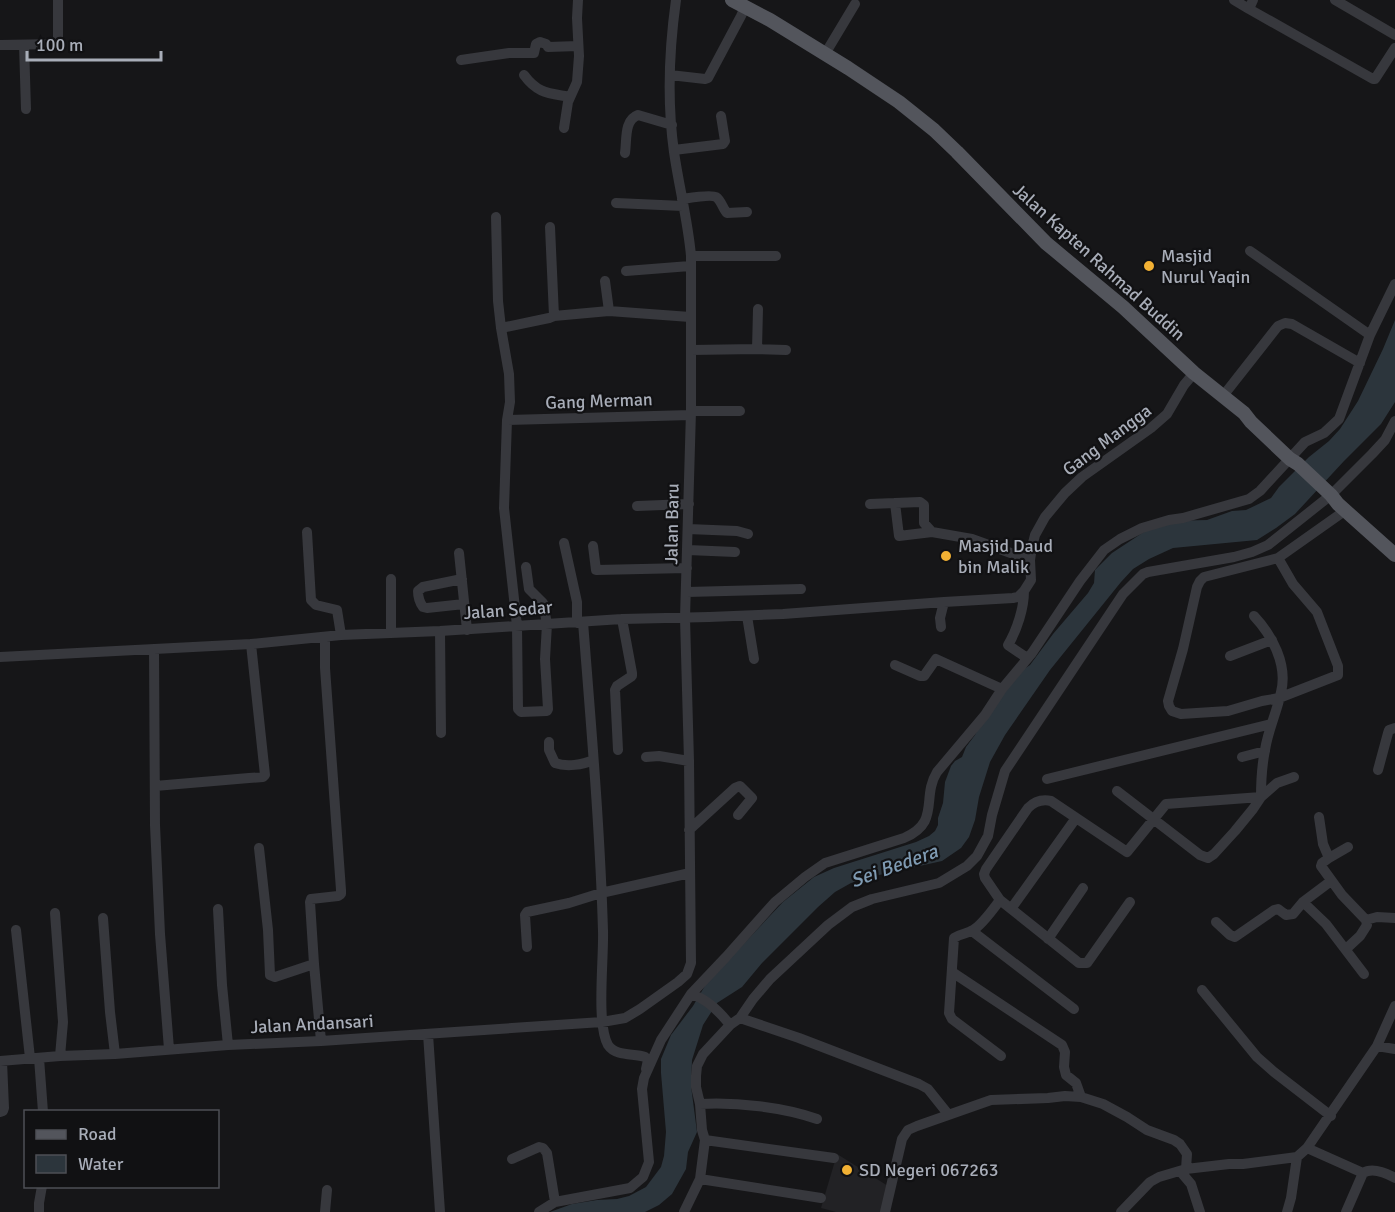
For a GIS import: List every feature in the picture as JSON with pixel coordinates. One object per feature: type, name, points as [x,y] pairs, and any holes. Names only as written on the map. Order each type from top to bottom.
[{"type":"main road","name":"Jalan Kapten Rahmad Buddin","points":[[732,0],[825,54],[898,102],[934,130],[1046,243],[1123,307],[1194,374],[1244,413],[1338,504],[1395,555]]},
{"type":"street","points":[[0,45],[56,44],[58,40],[58,0]]},
{"type":"street","points":[[564,128],[568,102],[577,82],[578,0]]},
{"type":"street","name":"Jalan Baru","points":[[625,1018],[678,982],[687,974],[691,963],[685,618],[691,413],[691,261],[672,125],[670,75],[676,0]]},
{"type":"street","points":[[1234,0],[1251,4],[1372,79],[1375,79],[1395,48]]},
{"type":"street","points":[[1335,0],[1395,35]]},
{"type":"street","points":[[825,54],[855,4]]},
{"type":"street","points":[[670,75],[708,78],[745,7]]},
{"type":"street","points":[[461,60],[509,53],[531,54],[535,51],[537,42],[546,44],[548,47],[578,46]]},
{"type":"street","points":[[24,45],[26,108]]},
{"type":"street","points":[[524,75],[534,87],[570,97]]},
{"type":"street","points":[[625,153],[628,122],[635,116],[672,125]]},
{"type":"street","points":[[674,152],[723,144],[725,141],[721,116]]},
{"type":"street","points":[[616,203],[682,202],[712,196],[718,199],[724,212],[747,212]]},
{"type":"street","points":[[496,217],[498,301],[509,374],[510,402],[507,420],[504,508],[518,626],[518,709],[521,712],[546,711],[548,709],[545,659],[547,624],[543,603],[529,590],[526,567]]},
{"type":"street","points":[[550,227],[554,316]]},
{"type":"street","points":[[1250,251],[1370,335]]},
{"type":"street","points":[[626,271],[691,261],[776,256]]},
{"type":"street","points":[[605,280],[609,311]]},
{"type":"street","points":[[644,1078],[661,1040],[694,995],[774,902],[825,863],[904,838],[916,833],[923,825],[928,815],[933,778],[1032,653],[1080,581],[1104,550],[1142,528],[1249,499],[1294,461],[1305,442],[1324,433],[1339,419],[1370,335],[1395,284]]},
{"type":"street","points":[[757,349],[758,309]]},
{"type":"street","points":[[501,328],[554,316],[609,311],[690,317]]},
{"type":"street","points":[[1223,396],[1278,326],[1285,323],[1292,324],[1360,363]]},
{"type":"street","points":[[691,350],[786,350]]},
{"type":"street","name":"Gang Mangga","points":[[1027,658],[1008,645],[1022,609],[1021,594],[1030,580],[1030,560],[1035,535],[1045,517],[1065,493],[1083,477],[1167,414],[1184,385],[1194,374]]},
{"type":"street","name":"Gang Merman","points":[[507,420],[740,411]]},
{"type":"street","points":[[688,1210],[700,1179],[705,1140],[696,1087],[697,1066],[703,1054],[730,1025],[740,1018],[770,979],[828,925],[852,907],[872,899],[939,883],[967,866],[977,856],[988,836],[1005,771],[1123,594],[1143,574],[1216,561],[1252,552],[1268,545],[1326,490],[1385,440],[1395,421]]},
{"type":"street","points":[[895,503],[899,536],[932,532],[972,539],[1030,560]]},
{"type":"street","points":[[870,504],[922,503],[924,523],[932,532]]},
{"type":"street","points":[[637,506],[689,504]]},
{"type":"street","points":[[1278,558],[1293,584],[1317,612],[1338,666],[1338,674],[1280,698],[1228,711],[1181,714],[1172,711],[1168,700],[1183,649],[1197,587],[1204,577],[1278,558],[1346,510]]},
{"type":"street","points":[[688,529],[736,531],[748,534]]},
{"type":"street","points":[[307,532],[311,600],[316,605],[337,610],[342,635]]},
{"type":"street","points":[[539,1212],[555,1202],[630,1188],[643,1177],[649,1162],[642,1089],[648,1060],[642,1056],[613,1050],[606,1041],[602,1022],[603,933],[593,760],[580,622],[564,543]]},
{"type":"street","points":[[593,546],[596,570],[687,568]]},
{"type":"street","points":[[688,550],[735,552]]},
{"type":"street","points":[[459,553],[467,630]]},
{"type":"street","points":[[391,579],[391,633]]},
{"type":"street","points":[[462,579],[423,587],[418,594],[421,604],[427,608],[464,604]]},
{"type":"street","points":[[687,592],[801,590]]},
{"type":"street","name":"Jalan Sedar","points":[[0,657],[251,644],[342,635],[467,630],[622,619],[747,616],[990,600],[1021,594]]},
{"type":"street","points":[[941,627],[940,618],[944,602]]},
{"type":"street","points":[[747,616],[754,659]]},
{"type":"street","points":[[1254,616],[1272,640],[1283,674],[1280,698],[1265,751],[1260,797]]},
{"type":"street","points":[[618,750],[615,690],[616,686],[632,676],[622,619]]},
{"type":"street","points":[[440,631],[441,733]]},
{"type":"street","points":[[321,1041],[310,902],[311,899],[341,894],[325,668],[325,637]]},
{"type":"street","points":[[1230,656],[1272,640]]},
{"type":"street","points":[[155,786],[265,775],[251,644]]},
{"type":"street","points":[[154,649],[155,825],[160,934],[169,1048]]},
{"type":"street","points":[[895,665],[924,676],[936,659],[1002,689]]},
{"type":"street","points":[[1047,779],[1271,724]]},
{"type":"street","points":[[1378,770],[1389,730],[1395,728]]},
{"type":"street","points":[[549,742],[549,750],[555,763],[561,765],[593,760]]},
{"type":"street","points":[[1242,757],[1265,751]]},
{"type":"street","points":[[646,757],[659,756],[689,761]]},
{"type":"street","points":[[1117,791],[1200,855],[1208,858],[1235,831],[1260,797],[1277,783],[1294,777]]},
{"type":"street","points":[[689,830],[740,786],[752,798],[738,815]]},
{"type":"street","points":[[1130,902],[1087,963],[1083,964],[1000,900],[984,874],[1028,808],[1042,800],[1051,801],[1127,852],[1166,804],[1260,797]]},
{"type":"street","points":[[1319,817],[1323,844],[1329,858]]},
{"type":"street","points":[[1011,909],[1076,818]]},
{"type":"street","points":[[1346,949],[1360,936],[1367,925],[1366,920],[1342,895],[1321,865],[1322,862],[1348,847]]},
{"type":"street","points":[[259,848],[268,930],[270,975],[275,977],[314,964]]},
{"type":"street","points":[[527,947],[525,915],[527,912],[690,873]]},
{"type":"street","points":[[1216,922],[1235,937],[1274,910],[1278,909],[1286,915],[1293,914],[1303,902],[1331,880]]},
{"type":"street","points":[[1048,939],[1083,888]]},
{"type":"street","points":[[1000,900],[972,931],[961,933],[954,938],[950,1017],[1001,1056]]},
{"type":"street","points":[[1303,902],[1326,924],[1365,974]]},
{"type":"street","points":[[218,909],[228,1045]]},
{"type":"street","points":[[55,913],[63,1022],[60,1056]]},
{"type":"street","points":[[1366,920],[1377,917],[1395,918]]},
{"type":"street","points":[[103,918],[115,1054]]},
{"type":"street","points":[[16,930],[43,1110]]},
{"type":"street","points":[[972,931],[1074,1009]]},
{"type":"street","points":[[952,972],[1062,1045],[1065,1052],[1066,1075],[1076,1083],[1081,1097]]},
{"type":"street","points":[[1202,990],[1257,1057],[1330,1116]]},
{"type":"street","points":[[694,995],[720,1012],[730,1025]]},
{"type":"street","points":[[1121,1212],[1150,1182],[1159,1177],[1183,1170],[1297,1157],[1307,1148],[1377,1046],[1395,1006]]},
{"type":"street","name":"Jalan Andansari","points":[[1,1061],[115,1054],[169,1048],[585,1024],[625,1018]]},
{"type":"street","points":[[740,1018],[919,1084],[928,1089],[948,1114]]},
{"type":"street","points":[[428,1034],[440,1212]]},
{"type":"street","points":[[1377,1046],[1395,1049]]},
{"type":"street","points":[[0,1112],[4,1108],[1,1061]]},
{"type":"street","points":[[885,1212],[904,1135],[909,1130],[991,1100],[1065,1096],[1081,1097],[1102,1104],[1147,1130],[1180,1144],[1187,1154],[1183,1170],[1191,1184],[1200,1212]]},
{"type":"street","points":[[700,1104],[731,1103],[795,1112],[817,1119]]},
{"type":"street","points":[[705,1140],[834,1158]]},
{"type":"street","points":[[512,1160],[539,1147],[543,1148],[547,1153],[555,1202]]},
{"type":"street","points":[[1307,1148],[1363,1173]]},
{"type":"street","points":[[1287,1212],[1297,1157]]},
{"type":"street","points":[[1359,1212],[1348,1209],[1363,1173],[1368,1170],[1377,1171],[1395,1178]]},
{"type":"street","points":[[700,1179],[821,1198]]},
{"type":"street","points":[[39,1212],[42,1188]]},
{"type":"street","points":[[325,1212],[327,1190]]},
{"type":"shaded area","name":"SD Negeri 067263","points":[[837,1154],[888,1186],[882,1212],[836,1212],[821,1208]]},
{"type":"water","name":"Sei Bedera","points":[[1395,320],[1395,402],[1381,424],[1295,514],[1257,540],[1173,548],[1133,569],[1050,670],[1005,735],[990,762],[979,797],[975,820],[969,837],[961,848],[942,861],[851,883],[835,892],[762,963],[742,987],[717,1003],[703,1025],[692,1060],[691,1086],[697,1132],[688,1152],[686,1169],[672,1194],[659,1205],[645,1212],[550,1212],[572,1204],[629,1196],[646,1187],[661,1167],[664,1156],[666,1132],[661,1059],[671,1035],[706,984],[783,902],[814,877],[834,868],[916,842],[935,831],[943,803],[945,782],[951,766],[962,757],[980,725],[1018,673],[1030,665],[1088,593],[1094,583],[1095,570],[1112,553],[1156,524],[1167,521],[1207,520],[1232,511],[1246,510],[1271,498],[1309,457],[1340,429],[1358,401]]},
{"type":"place","name":"Masjid Nurul Yaqin","points":[[1149,266]]},
{"type":"place","name":"Masjid Daud bin Malik","points":[[946,556]]},
{"type":"place","name":"SD Negeri 067263","points":[[847,1170]]}]
